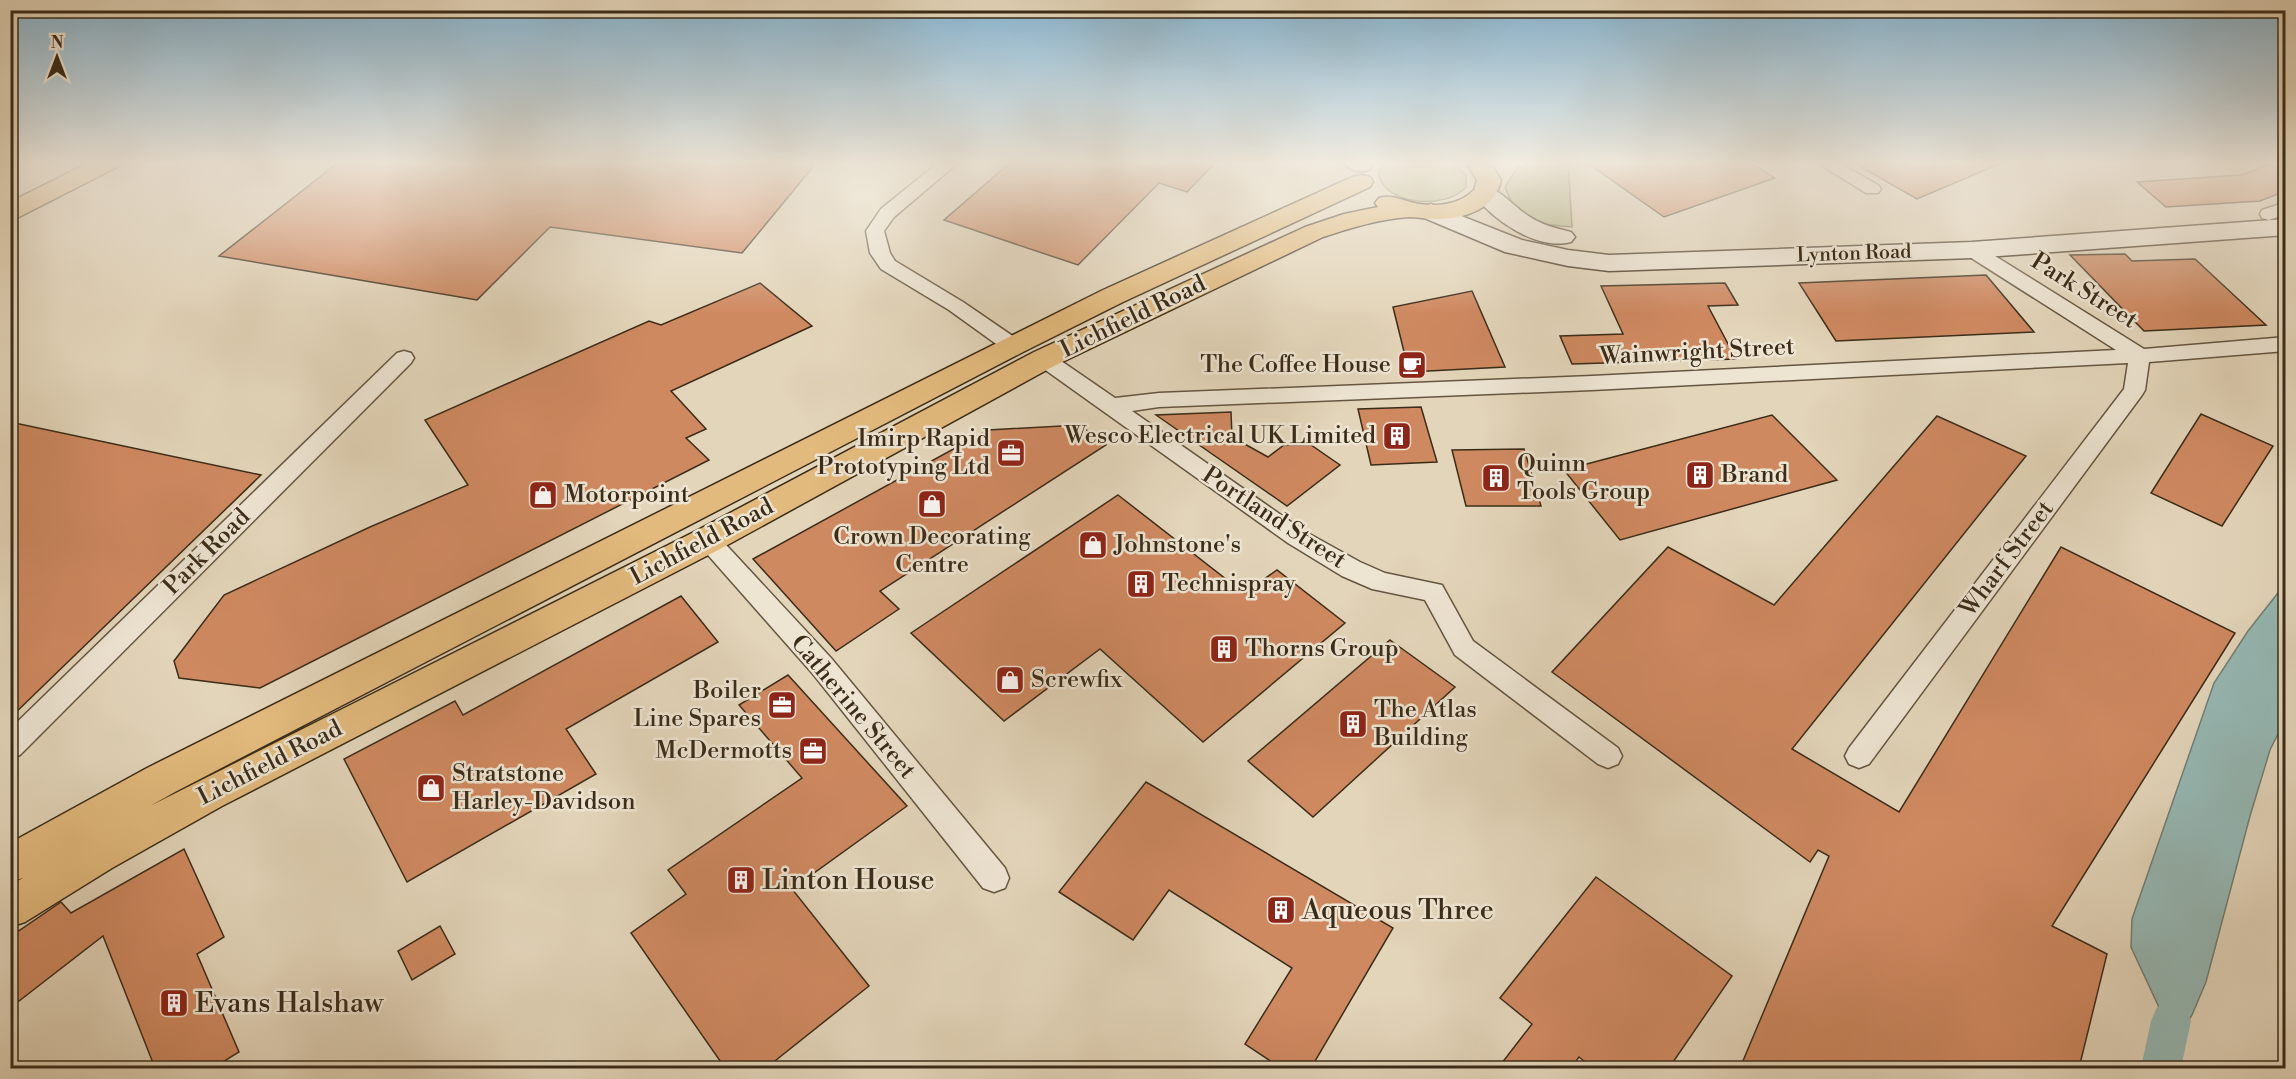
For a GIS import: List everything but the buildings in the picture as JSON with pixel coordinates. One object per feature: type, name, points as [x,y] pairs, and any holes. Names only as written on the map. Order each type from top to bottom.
[{"type":"main road","name":"Lichfield Road","points":[[10,908],[98,855],[208,795],[708,540],[1029,353],[1113,297],[1275,212]]},
{"type":"main road","name":"Lichfield Road","points":[[10,864],[160,780],[1029,353],[1314,232],[1353,219],[1409,212]]},
{"type":"main road","name":"Lynton Road","points":[[1424,212],[1514,246],[1568,258],[1609,263],[1972,250],[2281,214]]},
{"type":"main road","name":"Lynton Road","points":[[1510,212],[1514,220],[1546,235],[1599,243],[1642,244],[2281,214]]},
{"type":"street","name":"Portland Street","points":[[888,212],[875,231],[880,253],[888,265],[1111,406],[1296,537],[1351,569],[1381,582],[1433,592],[1464,648],[1608,756]]},
{"type":"street","name":"Park Street","points":[[1972,250],[2139,356]]},
{"type":"street","name":"Wainwright Street","points":[[1111,406],[1160,400],[1592,383],[2139,356],[2286,344]]},
{"type":"street","name":"Wharf Street","points":[[1859,756],[2134,390],[2139,356]]},
{"type":"street","name":"Park Road","points":[[10,747],[404,358]]},
{"type":"street","name":"Catherine Street","points":[[708,540],[822,666],[994,878]]},
{"type":"green space","points":[[1520,212],[1571,212],[1572,227],[1539,223]]},
{"type":"water","points":[[2285,584],[2285,720],[2270,750],[2250,816],[2206,982],[2192,1015],[2163,1060],[2163,1016],[2131,947],[2132,919],[2214,683],[2248,631]]},
{"type":"waterway","points":[[2161,1068],[2171,1021]]},
{"type":"place","name":"The Coffee House","points":[[1412,365]]},
{"type":"place","name":"Wesco Electrical UK Limited","points":[[1397,436]]},
{"type":"place","name":"Imirp Rapid Prototyping Ltd","points":[[1011,453]]},
{"type":"place","name":"Brand","points":[[1700,475]]},
{"type":"place","name":"Quinn Tools Group","points":[[1496,478]]},
{"type":"place","name":"Motorpoint","points":[[543,495]]},
{"type":"place","name":"Crown Decorating Centre","points":[[932,504]]},
{"type":"place","name":"Johnstone's","points":[[1093,545]]},
{"type":"place","name":"Technispray","points":[[1141,584]]},
{"type":"place","name":"Thorns Group","points":[[1224,649]]},
{"type":"place","name":"Screwfix","points":[[1010,680]]},
{"type":"place","name":"Boiler Line Spares","points":[[782,705]]},
{"type":"place","name":"The Atlas Building","points":[[1353,724]]},
{"type":"place","name":"McDermotts","points":[[813,751]]},
{"type":"place","name":"Stratstone Harley-Davidson","points":[[431,788]]},
{"type":"place","name":"Linton House","points":[[741,880]]},
{"type":"place","name":"Aqueous Three","points":[[1281,910]]},
{"type":"place","name":"Evans Halshaw","points":[[174,1003]]}]
